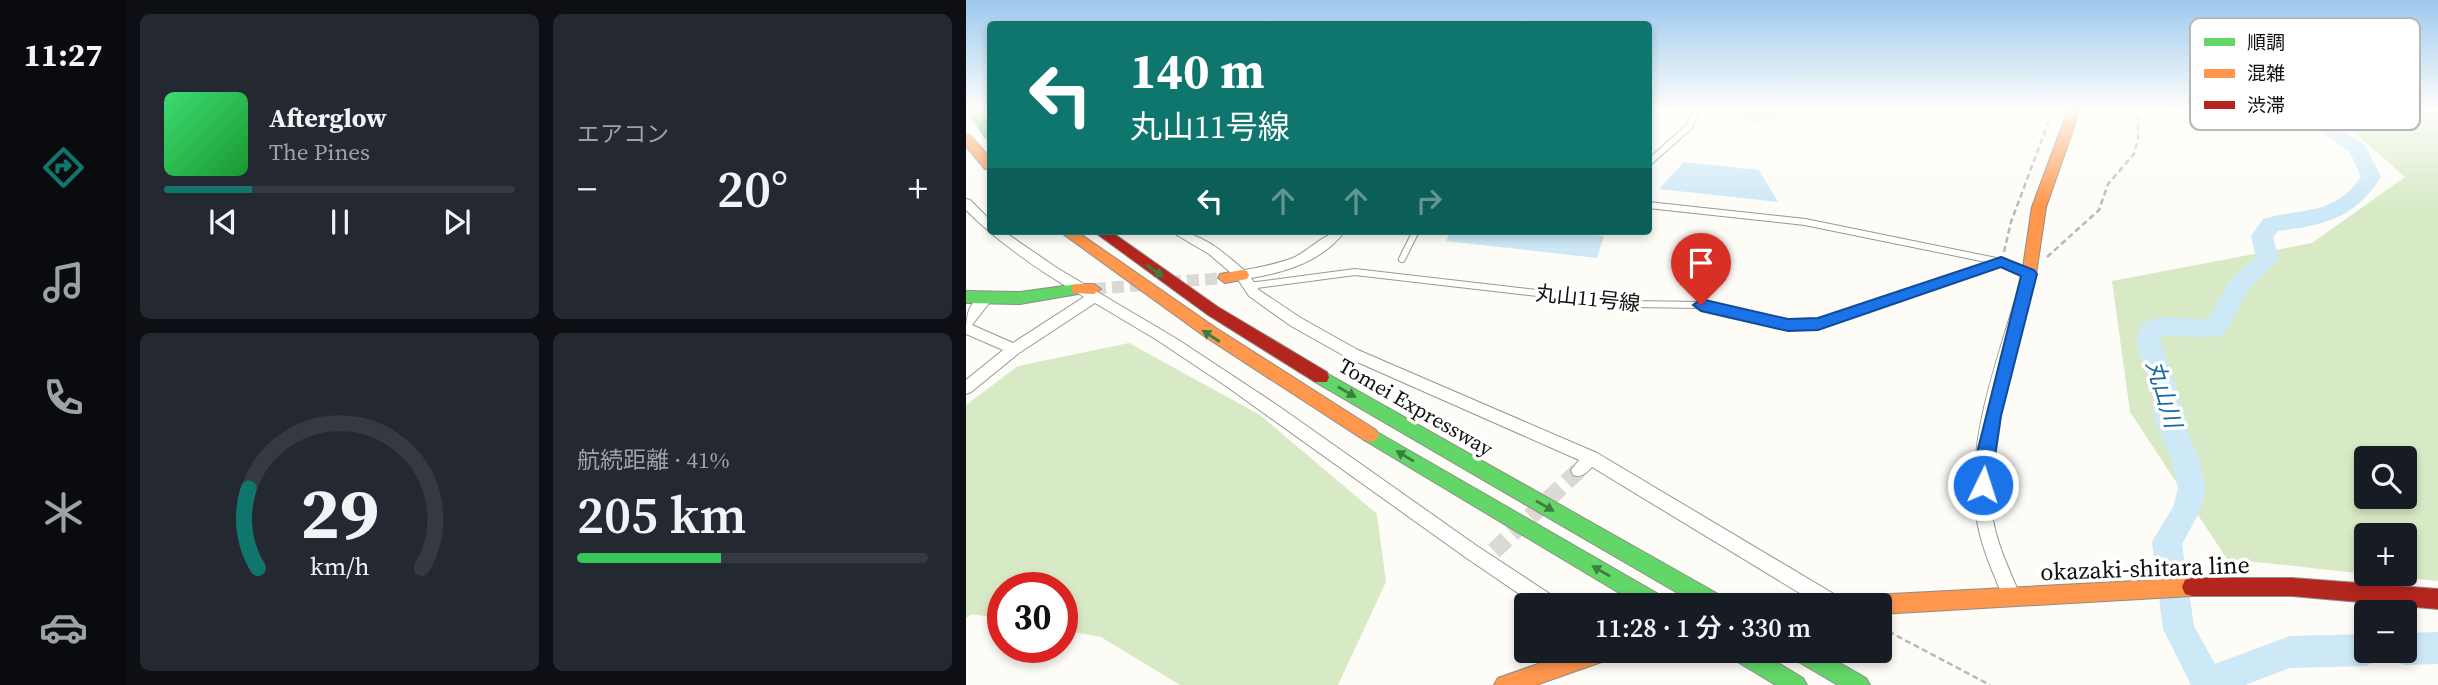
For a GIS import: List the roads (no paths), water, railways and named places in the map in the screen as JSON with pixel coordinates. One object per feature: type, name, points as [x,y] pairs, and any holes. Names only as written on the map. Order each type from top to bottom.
[{"type":"main road","points":[[969,142],[987,162]]},
{"type":"main road","points":[[2029,274],[2039,208],[2063,142]]},
{"type":"main road","points":[[1071,235],[1191,323],[1287,386],[1638,593]]},
{"type":"main road","name":"Tomei Expressway","points":[[1106,235],[1213,311],[1309,370],[1697,593]]},
{"type":"main road","points":[[1224,278],[1246,281]]},
{"type":"main road","points":[[966,297],[1020,298],[1088,292]]},
{"type":"main road","name":"okazaki-shitara line","points":[[1892,603],[2129,586],[2236,587],[2398,594],[2438,599]]},
{"type":"main road","points":[[1505,685],[1570,663]]},
{"type":"main road","points":[[1758,663],[1796,685]]},
{"type":"main road","points":[[1820,663],[1859,685]]},
{"type":"street","points":[[966,204],[987,224]]},
{"type":"street","points":[[1000,235],[1023,254],[1153,331],[1288,420],[1489,557],[1536,593]]},
{"type":"street","points":[[1184,235],[1213,251],[1246,281],[1254,293],[1296,322],[1353,355],[1591,458],[1816,593]]},
{"type":"street","points":[[1246,281],[1303,260],[1320,250],[1335,235]]},
{"type":"street","points":[[2001,262],[2029,274],[1983,465],[1983,506],[1993,552],[2011,595]]},
{"type":"street","points":[[966,388],[1088,292]]},
{"type":"street","points":[[966,323],[986,298]]},
{"type":"street","points":[[966,328],[1014,349]]},
{"type":"street","points":[[1579,470],[1591,458]]},
{"type":"lane","points":[[1652,159],[1672,142]]},
{"type":"lane","points":[[1652,205],[1805,222],[2001,262]]},
{"type":"lane","points":[[1402,259],[1414,235]]},
{"type":"lane","name":"丸山11号線","points":[[1246,281],[1356,272],[1632,304],[1701,305],[1788,325],[1818,324],[2001,262]]},
{"type":"water","points":[[1684,162],[1759,170],[1778,202],[1659,189]]},
{"type":"water","points":[[1449,235],[1604,236],[1597,258],[1446,241]]},
{"type":"waterway","name":"丸山川","points":[[2348,142],[2358,149],[2371,177],[2362,191],[2340,209],[2329,214],[2271,224],[2262,236],[2268,259],[2239,285],[2220,322],[2213,328],[2162,326],[2152,330],[2148,340],[2166,395],[2167,417],[2184,455],[2192,488],[2186,511],[2167,542],[2179,629],[2207,683],[2290,652],[2354,650]]},
{"type":"waterway","points":[[2417,649],[2438,648]]},
{"type":"tunnel","points":[[1169,282],[1225,278]]},
{"type":"tunnel","points":[[1094,289],[1141,285]]},
{"type":"tunnel","points":[[1494,551],[1579,470]]}]
